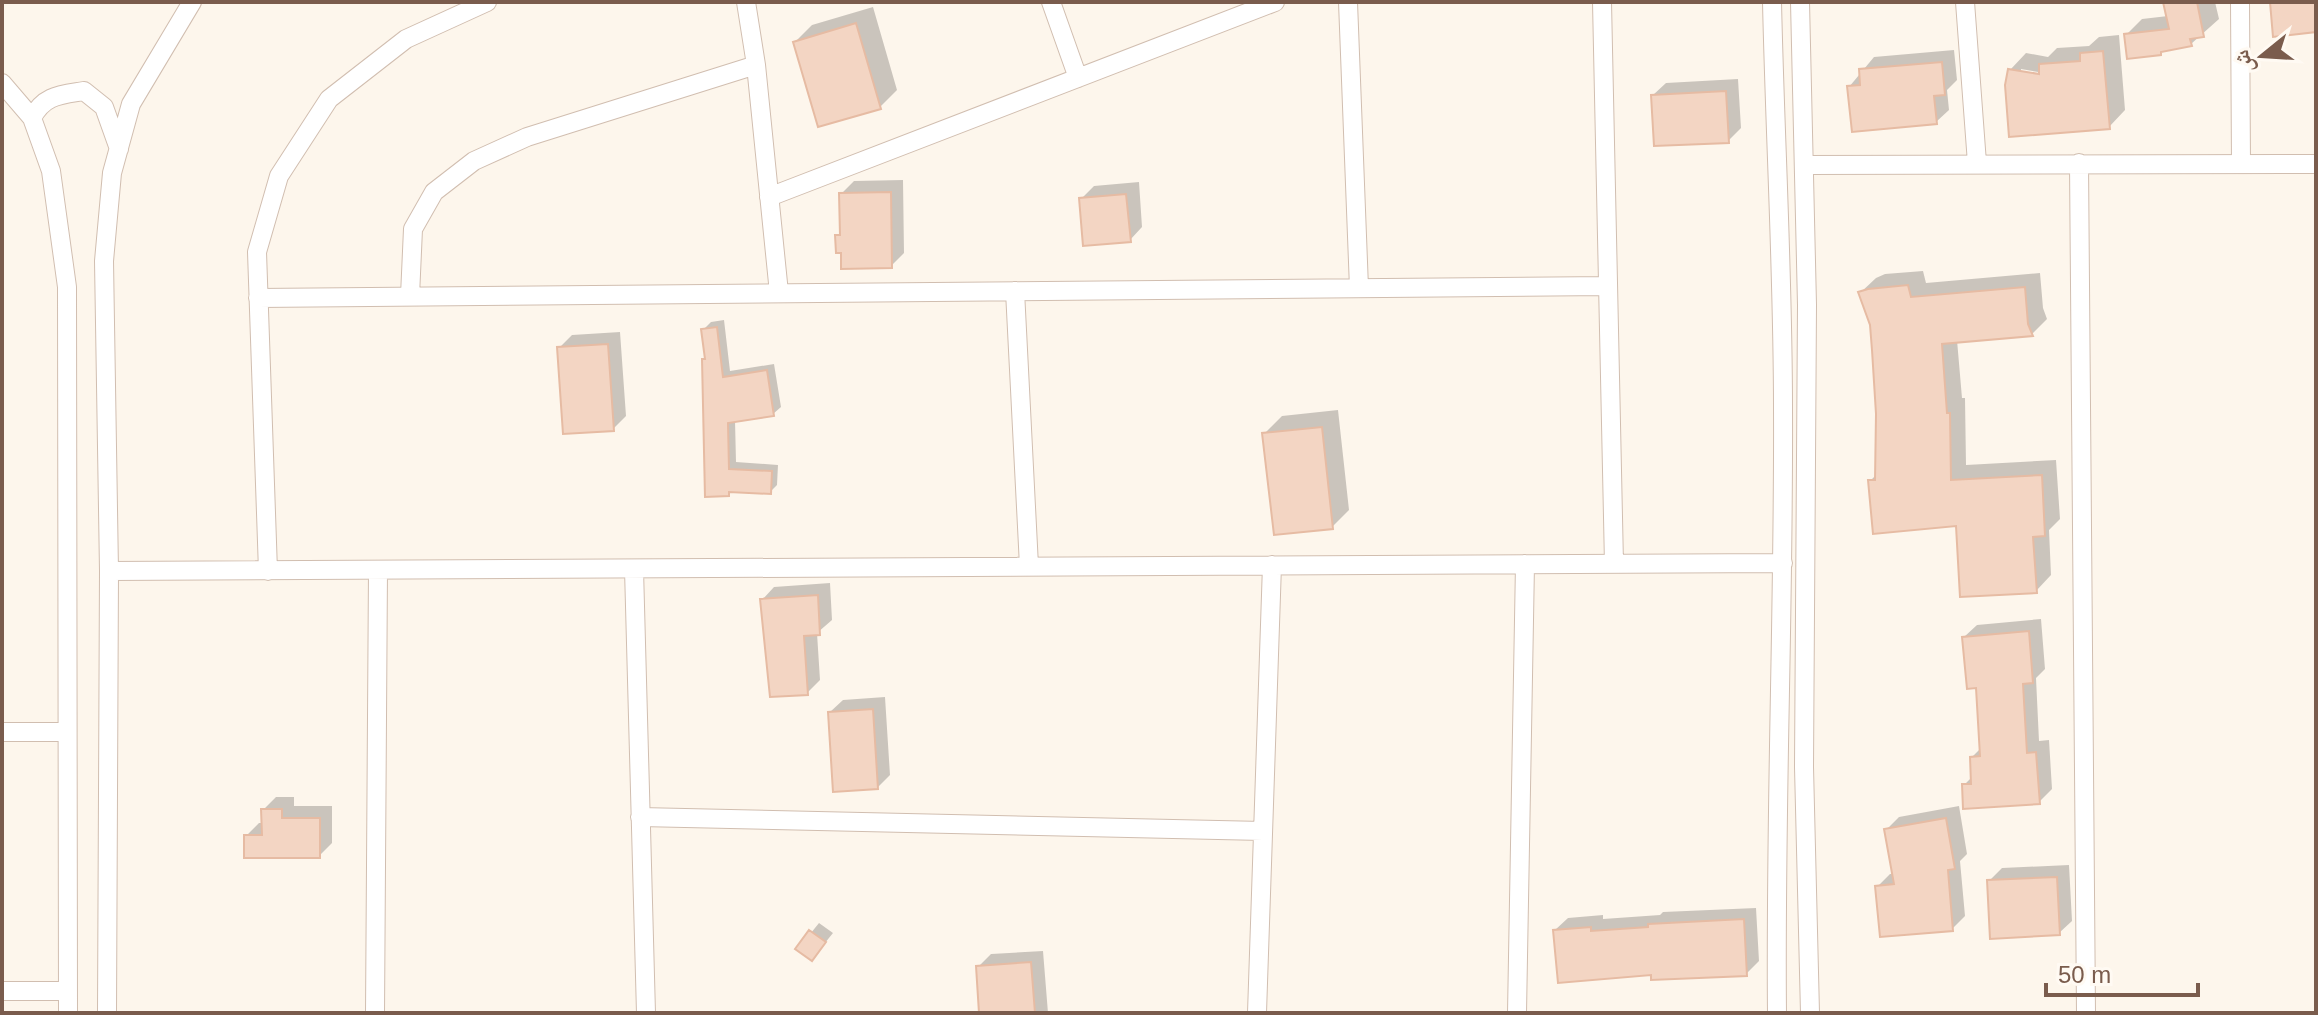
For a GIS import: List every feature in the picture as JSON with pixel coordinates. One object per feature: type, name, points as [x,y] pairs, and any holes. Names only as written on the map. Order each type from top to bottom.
[{"type":"street","points":[[107,1013],[109,571],[104,261],[112,173],[131,104],[192,2]]},
{"type":"street","points":[[268,571],[257,252],[279,176],[329,99],[406,39],[487,2]]},
{"type":"street","points":[[746,2],[756,65],[779,293]]},
{"type":"street","points":[[1051,2],[1078,78]]},
{"type":"street","points":[[769,197],[1275,2]]},
{"type":"street","points":[[1348,2],[1359,288]]},
{"type":"street","points":[[1602,2],[1614,564]]},
{"type":"street","points":[[1772,2],[1783,403],[1777,1013]]},
{"type":"street","points":[[1800,2],[1807,320],[1804,767],[1810,1013]]},
{"type":"street","points":[[1965,2],[1977,163]]},
{"type":"street","points":[[2240,2],[2241,164]]},
{"type":"street","points":[[410,296],[413,229],[434,192],[474,161],[527,137],[756,65]]},
{"type":"street","points":[[2,83],[32,118],[51,171],[67,287],[68,1013]]},
{"type":"street","points":[[32,118],[39,106],[57,95],[84,91],[104,107],[119,149]]},
{"type":"street","points":[[2079,163],[2086,1013]]},
{"type":"street","points":[[1805,165],[2316,164]]},
{"type":"street","points":[[258,298],[1608,286]]},
{"type":"street","points":[[1015,291],[1029,566]]},
{"type":"street","points":[[109,571],[1783,563]]},
{"type":"street","points":[[1517,1013],[1525,564]]},
{"type":"street","points":[[1257,1013],[1272,565]]},
{"type":"street","points":[[634,569],[646,1013]]},
{"type":"street","points":[[375,1013],[378,570]]},
{"type":"street","points":[[2,732],[67,732]]},
{"type":"street","points":[[640,817],[1263,831]]},
{"type":"street","points":[[2,991],[68,991]]},
{"type":"building","points":[[2163,2],[2197,2],[2204,37],[2190,39],[2192,46],[2161,52],[2161,55],[2127,59],[2124,34],[2169,29]]},
{"type":"building","points":[[2270,2],[2316,2],[2316,32],[2273,37]]},
{"type":"building","points":[[856,23],[881,109],[818,127],[793,42]]},
{"type":"building","points":[[2103,51],[2110,129],[2009,137],[2005,85],[2008,69],[2039,74],[2039,64],[2080,61],[2080,53]]},
{"type":"building","points":[[1942,62],[1945,95],[1934,96],[1937,124],[1852,132],[1847,86],[1860,85],[1859,69]]},
{"type":"building","points":[[1726,91],[1729,143],[1654,146],[1651,95]]},
{"type":"building","points":[[891,192],[892,268],[841,269],[841,253],[836,253],[835,235],[840,235],[839,193]]},
{"type":"building","points":[[1126,194],[1131,242],[1083,246],[1079,198]]},
{"type":"building","points":[[1908,285],[1911,297],[2025,287],[2028,324],[2033,336],[1942,344],[1947,413],[1950,413],[1951,480],[2042,475],[2045,536],[2033,537],[2037,593],[1960,597],[1956,526],[1873,534],[1868,480],[1875,480],[1876,414],[1870,325],[1858,292]]},
{"type":"building","points":[[717,327],[723,377],[767,370],[774,416],[728,423],[729,469],[772,471],[771,494],[729,492],[729,496],[705,497],[702,359],[705,359],[701,329]]},
{"type":"building","points":[[608,344],[614,431],[563,434],[557,347]]},
{"type":"building","points":[[1322,427],[1333,529],[1274,535],[1262,433]]},
{"type":"building","points":[[818,595],[820,635],[804,636],[808,695],[770,697],[760,599]]},
{"type":"building","points":[[2029,631],[2033,683],[2023,684],[2027,753],[2036,752],[2040,804],[1963,809],[1962,784],[1971,784],[1970,757],[1980,756],[1976,688],[1967,689],[1962,637]]},
{"type":"building","points":[[873,709],[878,789],[833,792],[828,712]]},
{"type":"building","points":[[261,809],[282,809],[282,818],[320,818],[320,858],[244,858],[244,835],[262,835]]},
{"type":"building","points":[[1946,818],[1955,869],[1948,870],[1953,931],[1880,937],[1875,886],[1894,884],[1884,829]]},
{"type":"building","points":[[2057,877],[2060,935],[1990,939],[1987,880]]},
{"type":"building","points":[[1744,919],[1747,976],[1651,980],[1651,975],[1558,983],[1553,930],[1591,927],[1591,931],[1648,927],[1648,924]]},
{"type":"building","points":[[809,930],[826,942],[812,961],[795,949]]},
{"type":"building","points":[[1031,962],[1035,1013],[979,1013],[976,966]]}]
